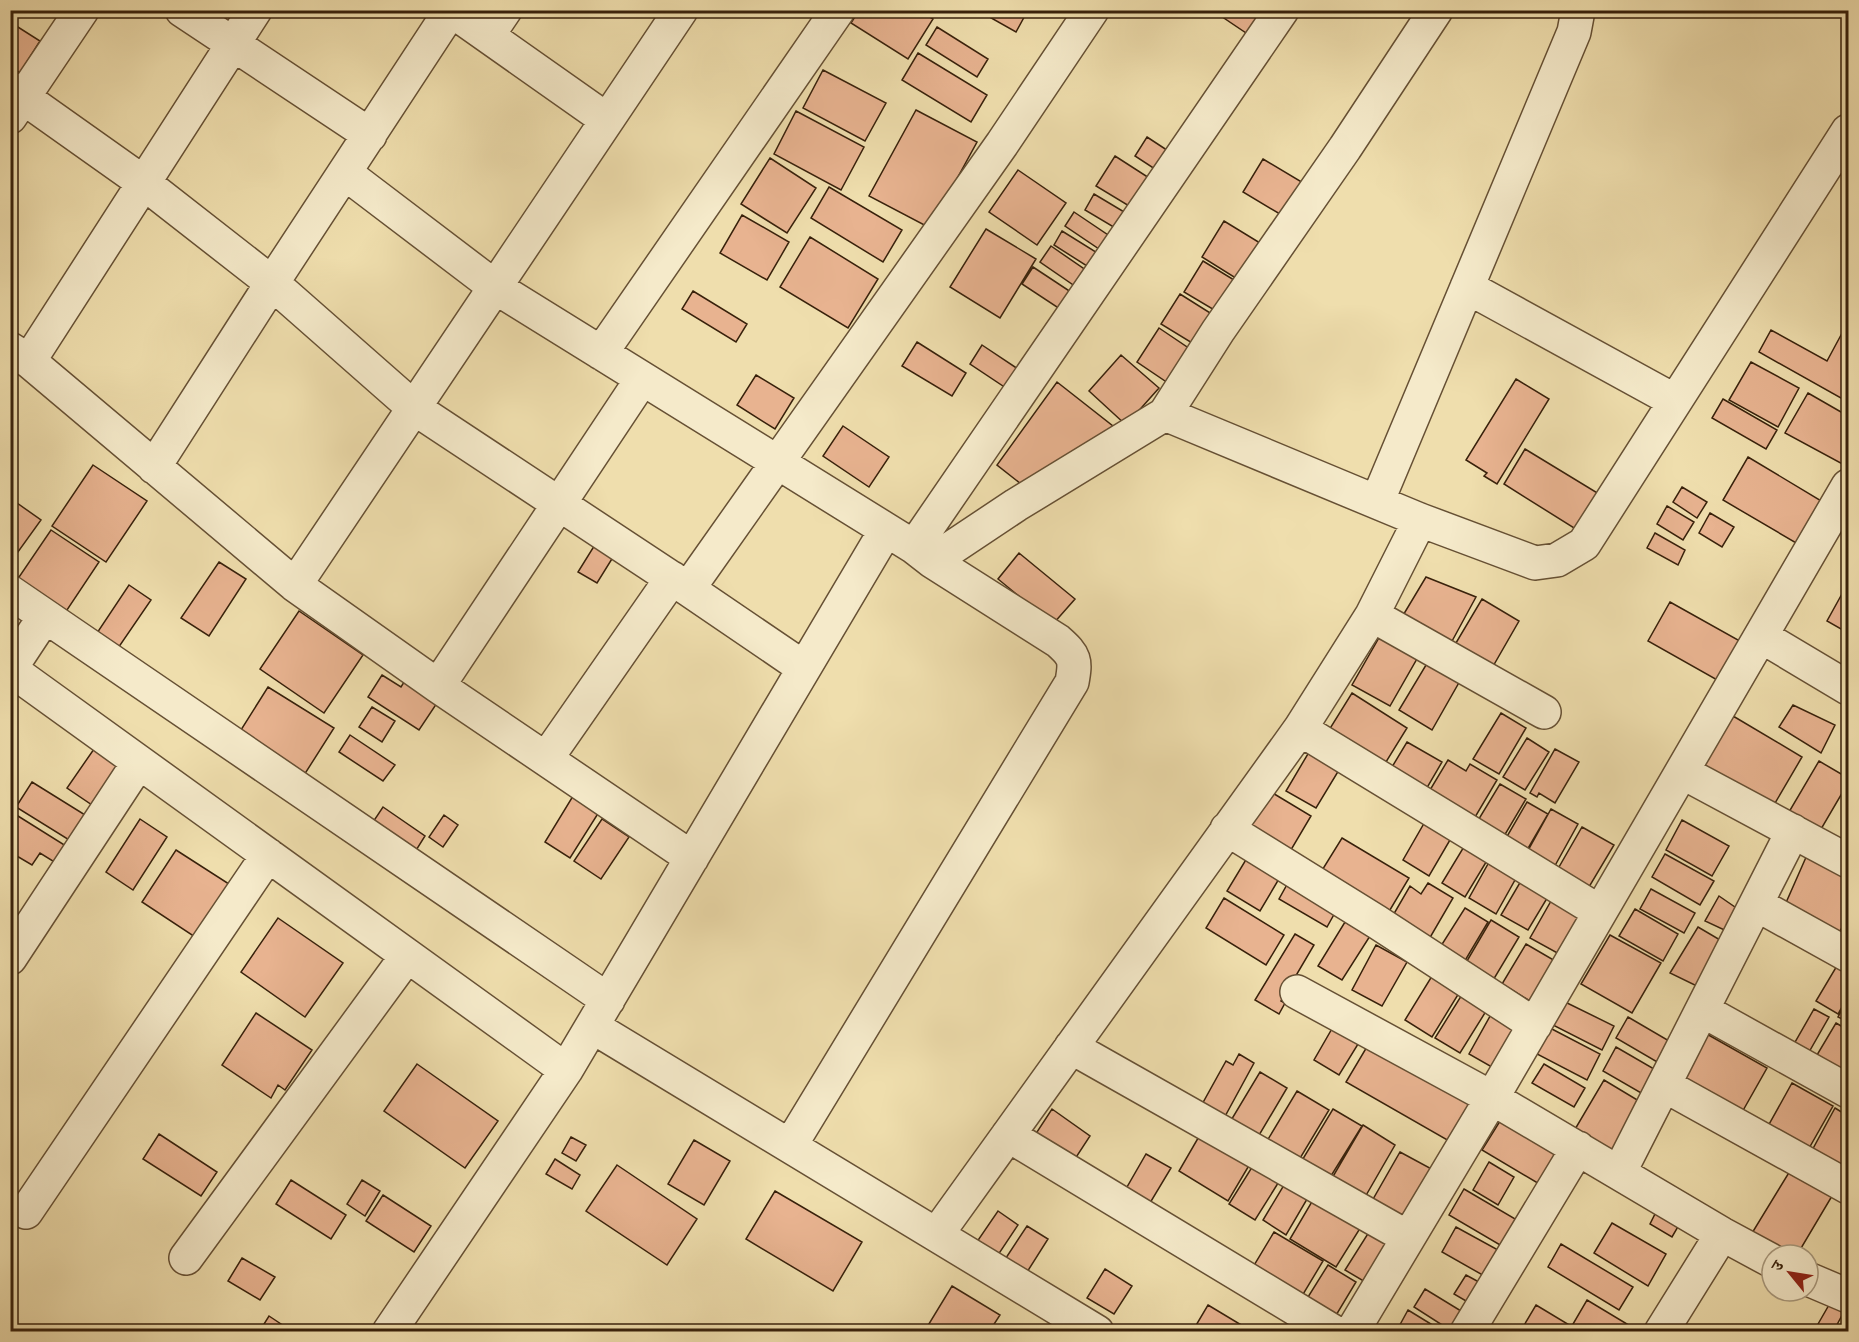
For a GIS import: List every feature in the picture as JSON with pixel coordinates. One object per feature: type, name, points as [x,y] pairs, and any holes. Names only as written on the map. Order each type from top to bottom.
[{"type":"street","points":[[82,10],[15,101],[144,183],[272,283],[414,408],[804,668]]},
{"type":"street","points":[[182,10],[370,135]]},
{"type":"street","points":[[255,10],[144,183],[20,355],[295,585],[438,686],[692,858]]},
{"type":"street","points":[[154,467],[451,10],[496,23],[607,120]]},
{"type":"street","points":[[295,585],[681,10]]},
{"type":"street","points":[[546,759],[680,584],[778,463],[1002,144],[1092,10]]},
{"type":"street","points":[[923,554],[1282,10]]},
{"type":"street","points":[[923,554],[1016,505],[1165,414],[1218,331],[1436,10]]},
{"type":"street","points":[[1377,502],[1574,32],[1577,16],[1575,10]]},
{"type":"street","points":[[601,353],[829,13]]},
{"type":"street","points":[[1165,414],[1420,520],[1535,563],[1557,560],[1584,544],[1848,131]]},
{"type":"street","points":[[345,173],[495,287],[886,530],[1058,641],[1071,652],[1075,664],[1072,682],[790,1146]]},
{"type":"street","points":[[1467,287],[1675,400]]},
{"type":"street","points":[[438,686],[642,379]]},
{"type":"street","points":[[1352,1332],[1761,636],[1844,506]]},
{"type":"street","points":[[937,1234],[1300,729],[1372,615],[1420,520]]},
{"type":"street","points":[[400,1328],[566,1071],[886,530]]},
{"type":"street","points":[[10,592],[790,1146],[1098,1332]]},
{"type":"street","points":[[1372,615],[1544,712]]},
{"type":"street","points":[[45,616],[11,669],[566,1071]]},
{"type":"street","points":[[1761,636],[1848,688]]},
{"type":"street","points":[[1300,729],[1600,912]]},
{"type":"street","points":[[10,958],[139,762]]},
{"type":"street","points":[[1682,772],[1848,861]]},
{"type":"street","points":[[1227,829],[1377,922],[1534,1025]]},
{"type":"street","points":[[1619,1173],[1793,831]]},
{"type":"street","points":[[26,1212],[268,855]]},
{"type":"street","points":[[1756,904],[1848,955]]},
{"type":"street","points":[[186,1258],[407,956]]},
{"type":"street","points":[[1297,992],[1491,1098],[1760,1255]]},
{"type":"street","points":[[1702,1010],[1848,1091]]},
{"type":"street","points":[[1071,1047],[1407,1237]]},
{"type":"street","points":[[1664,1085],[1848,1187]]},
{"type":"street","points":[[1008,1135],[1334,1332]]},
{"type":"street","points":[[1467,1332],[1578,1148]]},
{"type":"street","points":[[1661,1332],[1722,1234]]},
{"type":"street","points":[[1820,1284],[1848,1296]]},
{"type":"building","points":[[859,10],[919,10],[933,19],[908,59],[851,23]]},
{"type":"building","points":[[977,10],[1028,10],[1016,32]]},
{"type":"building","points":[[1212,10],[1277,10],[1258,41]]},
{"type":"building","points":[[10,22],[40,41],[20,73],[10,67]]},
{"type":"building","points":[[937,27],[988,59],[977,77],[926,45]]},
{"type":"building","points":[[918,53],[987,95],[971,122],[902,80]]},
{"type":"building","points":[[823,70],[886,103],[865,141],[803,108]]},
{"type":"building","points":[[916,110],[977,142],[930,228],[869,196]]},
{"type":"building","points":[[796,111],[864,147],[841,190],[774,154]]},
{"type":"building","points":[[1147,137],[1176,156],[1164,175],[1135,156]]},
{"type":"building","points":[[1115,156],[1157,183],[1139,212],[1096,186]]},
{"type":"building","points":[[770,158],[816,188],[787,233],[741,204]]},
{"type":"building","points":[[1263,159],[1305,184],[1285,217],[1243,192]]},
{"type":"building","points":[[1018,170],[1066,203],[1037,245],[989,212]]},
{"type":"building","points":[[829,187],[902,230],[883,262],[811,218]]},
{"type":"building","points":[[1094,194],[1136,219],[1127,235],[1085,210]]},
{"type":"building","points":[[1074,212],[1117,241],[1108,255],[1065,226]]},
{"type":"building","points":[[742,215],[789,242],[767,280],[720,253]]},
{"type":"building","points":[[1224,221],[1265,246],[1242,282],[1202,257]]},
{"type":"building","points":[[986,229],[1036,259],[1000,318],[950,287]]},
{"type":"building","points":[[1062,231],[1107,259],[1098,273],[1054,245]]},
{"type":"building","points":[[810,237],[878,279],[848,328],[780,287]]},
{"type":"building","points":[[1051,246],[1093,275],[1082,291],[1040,262]]},
{"type":"building","points":[[1203,261],[1239,283],[1221,314],[1184,292]]},
{"type":"building","points":[[1033,267],[1080,298],[1069,315],[1022,284]]},
{"type":"building","points":[[693,291],[747,324],[736,342],[682,309]]},
{"type":"building","points":[[1180,294],[1215,316],[1197,346],[1161,324]]},
{"type":"building","points":[[1848,322],[1848,402],[1759,352],[1771,330],[1827,361]]},
{"type":"building","points":[[1159,328],[1193,351],[1171,385],[1137,362]]},
{"type":"building","points":[[917,342],[966,373],[952,396],[902,366]]},
{"type":"building","points":[[982,345],[1024,373],[1012,392],[970,364]]},
{"type":"building","points":[[1121,355],[1159,388],[1126,425],[1089,391]]},
{"type":"building","points":[[1751,362],[1799,388],[1778,427],[1729,400]]},
{"type":"building","points":[[756,375],[794,398],[775,429],[737,405]]},
{"type":"building","points":[[1516,379],[1549,399],[1497,484],[1484,476],[1487,473],[1466,460]]},
{"type":"building","points":[[1057,382],[1118,430],[1026,488],[997,465]]},
{"type":"building","points":[[1808,393],[1848,416],[1848,467],[1785,433]]},
{"type":"building","points":[[1723,399],[1777,430],[1766,449],[1712,418]]},
{"type":"building","points":[[843,426],[889,457],[869,487],[823,456]]},
{"type":"building","points":[[1525,449],[1604,497],[1582,533],[1504,484]]},
{"type":"building","points":[[1748,457],[1828,505],[1803,547],[1723,500]]},
{"type":"building","points":[[93,465],[147,501],[106,562],[52,526]]},
{"type":"building","points":[[1682,487],[1707,502],[1697,518],[1673,502]]},
{"type":"building","points":[[10,498],[41,520],[10,563]]},
{"type":"building","points":[[1667,506],[1694,522],[1683,540],[1657,524]]},
{"type":"building","points":[[1710,513],[1734,527],[1722,547],[1699,533]]},
{"type":"building","points":[[51,530],[99,562],[65,613],[17,580]]},
{"type":"building","points":[[1655,533],[1685,550],[1678,565],[1647,548]]},
{"type":"building","points":[[596,543],[615,554],[597,583],[578,572]]},
{"type":"building","points":[[1019,553],[1075,599],[1053,624],[998,579]]},
{"type":"building","points":[[219,562],[246,579],[209,636],[181,618]]},
{"type":"building","points":[[1426,577],[1476,597],[1445,654],[1396,627]]},
{"type":"building","points":[[1848,583],[1848,633],[1827,621]]},
{"type":"building","points":[[129,585],[151,600],[114,654],[93,639]]},
{"type":"building","points":[[1482,599],[1519,621],[1488,675],[1450,653]]},
{"type":"building","points":[[1670,602],[1747,645],[1726,685],[1648,641]]},
{"type":"building","points":[[299,611],[363,655],[324,713],[260,669]]},
{"type":"building","points":[[1380,636],[1418,657],[1390,706],[1352,685]]},
{"type":"building","points":[[1429,660],[1461,679],[1432,730],[1399,710]]},
{"type":"building","points":[[382,675],[401,687],[406,679],[439,700],[419,730],[368,697]]},
{"type":"building","points":[[268,687],[334,728],[299,783],[234,741]]},
{"type":"building","points":[[1352,693],[1407,728],[1381,770],[1329,730]]},
{"type":"building","points":[[1793,705],[1835,725],[1821,753],[1779,727]]},
{"type":"building","points":[[372,707],[395,721],[382,742],[359,727]]},
{"type":"building","points":[[1501,713],[1526,728],[1499,774],[1473,759]]},
{"type":"building","points":[[1733,716],[1802,757],[1771,810],[1702,769]]},
{"type":"building","points":[[350,735],[395,765],[383,781],[339,752]]},
{"type":"building","points":[[1527,738],[1549,752],[1525,790],[1503,777]]},
{"type":"building","points":[[1407,742],[1442,762],[1421,798],[1386,777]]},
{"type":"building","points":[[1312,747],[1342,765],[1316,808],[1286,791]]},
{"type":"building","points":[[94,749],[125,770],[98,809],[67,788]]},
{"type":"building","points":[[1555,749],[1579,762],[1555,803],[1539,793],[1537,797],[1530,793]]},
{"type":"building","points":[[1448,760],[1466,771],[1470,764],[1497,780],[1471,824],[1424,800]]},
{"type":"building","points":[[1819,761],[1848,778],[1848,783],[1817,836],[1786,817]]},
{"type":"building","points":[[32,782],[90,818],[74,843],[16,807]]},
{"type":"building","points":[[1500,784],[1526,799],[1500,843],[1474,827]]},
{"type":"building","points":[[1271,792],[1311,816],[1285,860],[1244,836]]},
{"type":"building","points":[[573,796],[599,812],[570,858],[545,842]]},
{"type":"building","points":[[1527,802],[1548,814],[1523,857],[1502,845]]},
{"type":"building","points":[[383,807],[425,836],[410,860],[367,831]]},
{"type":"building","points":[[1551,809],[1578,824],[1552,871],[1525,856]]},
{"type":"building","points":[[10,811],[66,846],[56,863],[40,853],[32,865],[10,852]]},
{"type":"building","points":[[1430,813],[1457,828],[1429,876],[1403,860]]},
{"type":"building","points":[[444,815],[458,825],[443,847],[429,837]]},
{"type":"building","points":[[140,819],[167,837],[133,890],[106,872]]},
{"type":"building","points":[[602,819],[629,837],[601,879],[574,861]]},
{"type":"building","points":[[1682,820],[1729,846],[1712,876],[1666,850]]},
{"type":"building","points":[[1582,827],[1614,845],[1586,892],[1555,874]]},
{"type":"building","points":[[1342,838],[1409,878],[1384,920],[1316,880]]},
{"type":"building","points":[[1468,840],[1491,854],[1465,897],[1442,883]]},
{"type":"building","points":[[1253,848],[1286,867],[1260,911],[1227,891]]},
{"type":"building","points":[[176,850],[229,884],[195,937],[142,902]]},
{"type":"building","points":[[1665,854],[1714,881],[1700,905],[1652,877]]},
{"type":"building","points":[[1493,855],[1520,871],[1496,914],[1469,898]]},
{"type":"building","points":[[1807,855],[1848,878],[1848,916],[1838,935],[1785,905]]},
{"type":"building","points":[[1525,874],[1552,890],[1528,930],[1501,915]]},
{"type":"building","points":[[1289,881],[1337,909],[1327,927],[1279,899]]},
{"type":"building","points":[[1428,883],[1453,898],[1428,941],[1388,924],[1410,886],[1421,894]]},
{"type":"building","points":[[1651,889],[1695,913],[1684,933],[1640,909]]},
{"type":"building","points":[[1555,894],[1586,912],[1561,955],[1530,938]]},
{"type":"building","points":[[1719,896],[1745,914],[1733,934],[1705,921]]},
{"type":"building","points":[[1224,898],[1284,935],[1266,965],[1206,928]]},
{"type":"building","points":[[1465,908],[1488,922],[1463,964],[1439,949]]},
{"type":"building","points":[[1635,909],[1678,934],[1663,961],[1619,936]]},
{"type":"building","points":[[278,918],[343,963],[305,1017],[241,972]]},
{"type":"building","points":[[1491,920],[1519,937],[1492,982],[1464,966]]},
{"type":"building","points":[[1345,922],[1370,936],[1342,980],[1318,966]]},
{"type":"building","points":[[1698,927],[1727,944],[1705,990],[1670,973]]},
{"type":"building","points":[[1295,934],[1314,945],[1281,1001],[1285,1003],[1279,1014],[1255,1000]]},
{"type":"building","points":[[1610,935],[1661,963],[1632,1013],[1581,984]]},
{"type":"building","points":[[1526,944],[1557,962],[1533,1003],[1502,984]]},
{"type":"building","points":[[1376,945],[1407,962],[1382,1006],[1352,990]]},
{"type":"building","points":[[1838,964],[1848,970],[1848,996],[1838,1014],[1816,1001]]},
{"type":"building","points":[[1432,976],[1459,993],[1432,1037],[1405,1020]]},
{"type":"building","points":[[1463,993],[1488,1008],[1460,1053],[1435,1038]]},
{"type":"building","points":[[1559,999],[1614,1026],[1602,1050],[1547,1022]]},
{"type":"building","points":[[1848,999],[1848,1022],[1838,1017]]},
{"type":"building","points":[[1494,1009],[1522,1025],[1497,1070],[1469,1054]]},
{"type":"building","points":[[1814,1009],[1829,1017],[1805,1059],[1790,1051]]},
{"type":"building","points":[[256,1013],[312,1050],[285,1090],[278,1085],[271,1098],[222,1065]]},
{"type":"building","points":[[1628,1017],[1676,1045],[1664,1066],[1616,1038]]},
{"type":"building","points":[[1337,1020],[1363,1036],[1339,1075],[1314,1060]]},
{"type":"building","points":[[1836,1023],[1848,1030],[1848,1087],[1811,1065]]},
{"type":"building","points":[[1550,1028],[1600,1054],[1587,1080],[1537,1054]]},
{"type":"building","points":[[1705,1033],[1767,1068],[1741,1114],[1679,1079]]},
{"type":"building","points":[[1368,1045],[1478,1103],[1456,1145],[1346,1082]]},
{"type":"building","points":[[1616,1047],[1661,1073],[1648,1097],[1603,1071]]},
{"type":"building","points":[[1239,1054],[1254,1063],[1223,1120],[1200,1108],[1226,1061],[1233,1065]]},
{"type":"building","points":[[417,1064],[498,1121],[465,1168],[384,1111]]},
{"type":"building","points":[[1544,1064],[1585,1088],[1574,1107],[1532,1083]]},
{"type":"building","points":[[1260,1072],[1287,1088],[1255,1142],[1227,1127]]},
{"type":"building","points":[[1604,1080],[1649,1107],[1616,1163],[1571,1136]]},
{"type":"building","points":[[1792,1083],[1833,1106],[1808,1150],[1767,1128]]},
{"type":"building","points":[[1297,1091],[1329,1110],[1296,1165],[1264,1146]]},
{"type":"building","points":[[1835,1108],[1848,1116],[1848,1165],[1843,1175],[1809,1156]]},
{"type":"building","points":[[1052,1109],[1090,1136],[1073,1162],[1035,1135]]},
{"type":"building","points":[[1333,1109],[1362,1126],[1326,1184],[1298,1167]]},
{"type":"building","points":[[1505,1113],[1563,1151],[1541,1185],[1482,1150]]},
{"type":"building","points":[[1363,1125],[1395,1145],[1361,1204],[1328,1185]]},
{"type":"building","points":[[1201,1133],[1254,1157],[1228,1201],[1179,1171]]},
{"type":"building","points":[[159,1134],[217,1172],[201,1196],[143,1159]]},
{"type":"building","points":[[571,1137],[586,1145],[576,1161],[562,1153]]},
{"type":"building","points":[[694,1140],[730,1161],[704,1205],[668,1184]]},
{"type":"building","points":[[1400,1152],[1439,1173],[1407,1230],[1368,1208]]},
{"type":"building","points":[[1146,1154],[1171,1168],[1147,1208],[1123,1194]]},
{"type":"building","points":[[1259,1156],[1285,1172],[1255,1220],[1229,1204]]},
{"type":"building","points":[[555,1159],[580,1175],[572,1189],[546,1174]]},
{"type":"building","points":[[1489,1162],[1514,1177],[1498,1205],[1473,1190]]},
{"type":"building","points":[[617,1165],[697,1219],[667,1265],[586,1211]]},
{"type":"building","points":[[1793,1166],[1835,1191],[1804,1243],[1760,1245],[1749,1238]]},
{"type":"building","points":[[1290,1175],[1313,1189],[1286,1235],[1263,1220]]},
{"type":"building","points":[[291,1180],[346,1215],[331,1239],[276,1204]]},
{"type":"building","points":[[362,1180],[380,1191],[365,1216],[347,1204]]},
{"type":"building","points":[[1464,1189],[1527,1226],[1512,1252],[1449,1215]]},
{"type":"building","points":[[775,1191],[862,1242],[833,1291],[746,1239]]},
{"type":"building","points":[[1317,1193],[1364,1222],[1336,1267],[1290,1239]]},
{"type":"building","points":[[383,1195],[431,1226],[414,1252],[366,1221]]},
{"type":"building","points":[[1659,1206],[1683,1218],[1672,1237],[1650,1224]]},
{"type":"building","points":[[998,1211],[1018,1225],[992,1264],[972,1249]]},
{"type":"building","points":[[1612,1223],[1666,1254],[1648,1286],[1594,1253]]},
{"type":"building","points":[[1027,1226],[1048,1239],[1022,1280],[1000,1267]]},
{"type":"building","points":[[1456,1227],[1509,1256],[1495,1282],[1442,1252]]},
{"type":"building","points":[[1274,1232],[1323,1261],[1296,1306],[1247,1277]]},
{"type":"building","points":[[1369,1232],[1395,1248],[1372,1286],[1345,1270]]},
{"type":"building","points":[[1561,1244],[1633,1287],[1619,1310],[1548,1267]]},
{"type":"building","points":[[242,1258],[275,1277],[260,1300],[228,1281]]},
{"type":"building","points":[[1328,1265],[1356,1282],[1332,1322],[1303,1305]]},
{"type":"building","points":[[1105,1269],[1132,1286],[1114,1314],[1087,1298]]},
{"type":"building","points":[[1466,1275],[1490,1288],[1478,1308],[1454,1294]]},
{"type":"building","points":[[952,1286],[1000,1315],[989,1332],[924,1332]]},
{"type":"building","points":[[1425,1289],[1466,1314],[1453,1332],[1414,1307]]},
{"type":"building","points":[[1833,1298],[1847,1306],[1833,1332],[1814,1331]]},
{"type":"building","points":[[1587,1300],[1632,1327],[1629,1332],[1585,1332],[1573,1324]]},
{"type":"building","points":[[1208,1305],[1253,1332],[1192,1332]]},
{"type":"building","points":[[1536,1305],[1571,1326],[1568,1332],[1520,1332]]},
{"type":"building","points":[[1408,1310],[1444,1332],[1396,1332]]},
{"type":"building","points":[[269,1316],[293,1332],[259,1332]]}]
